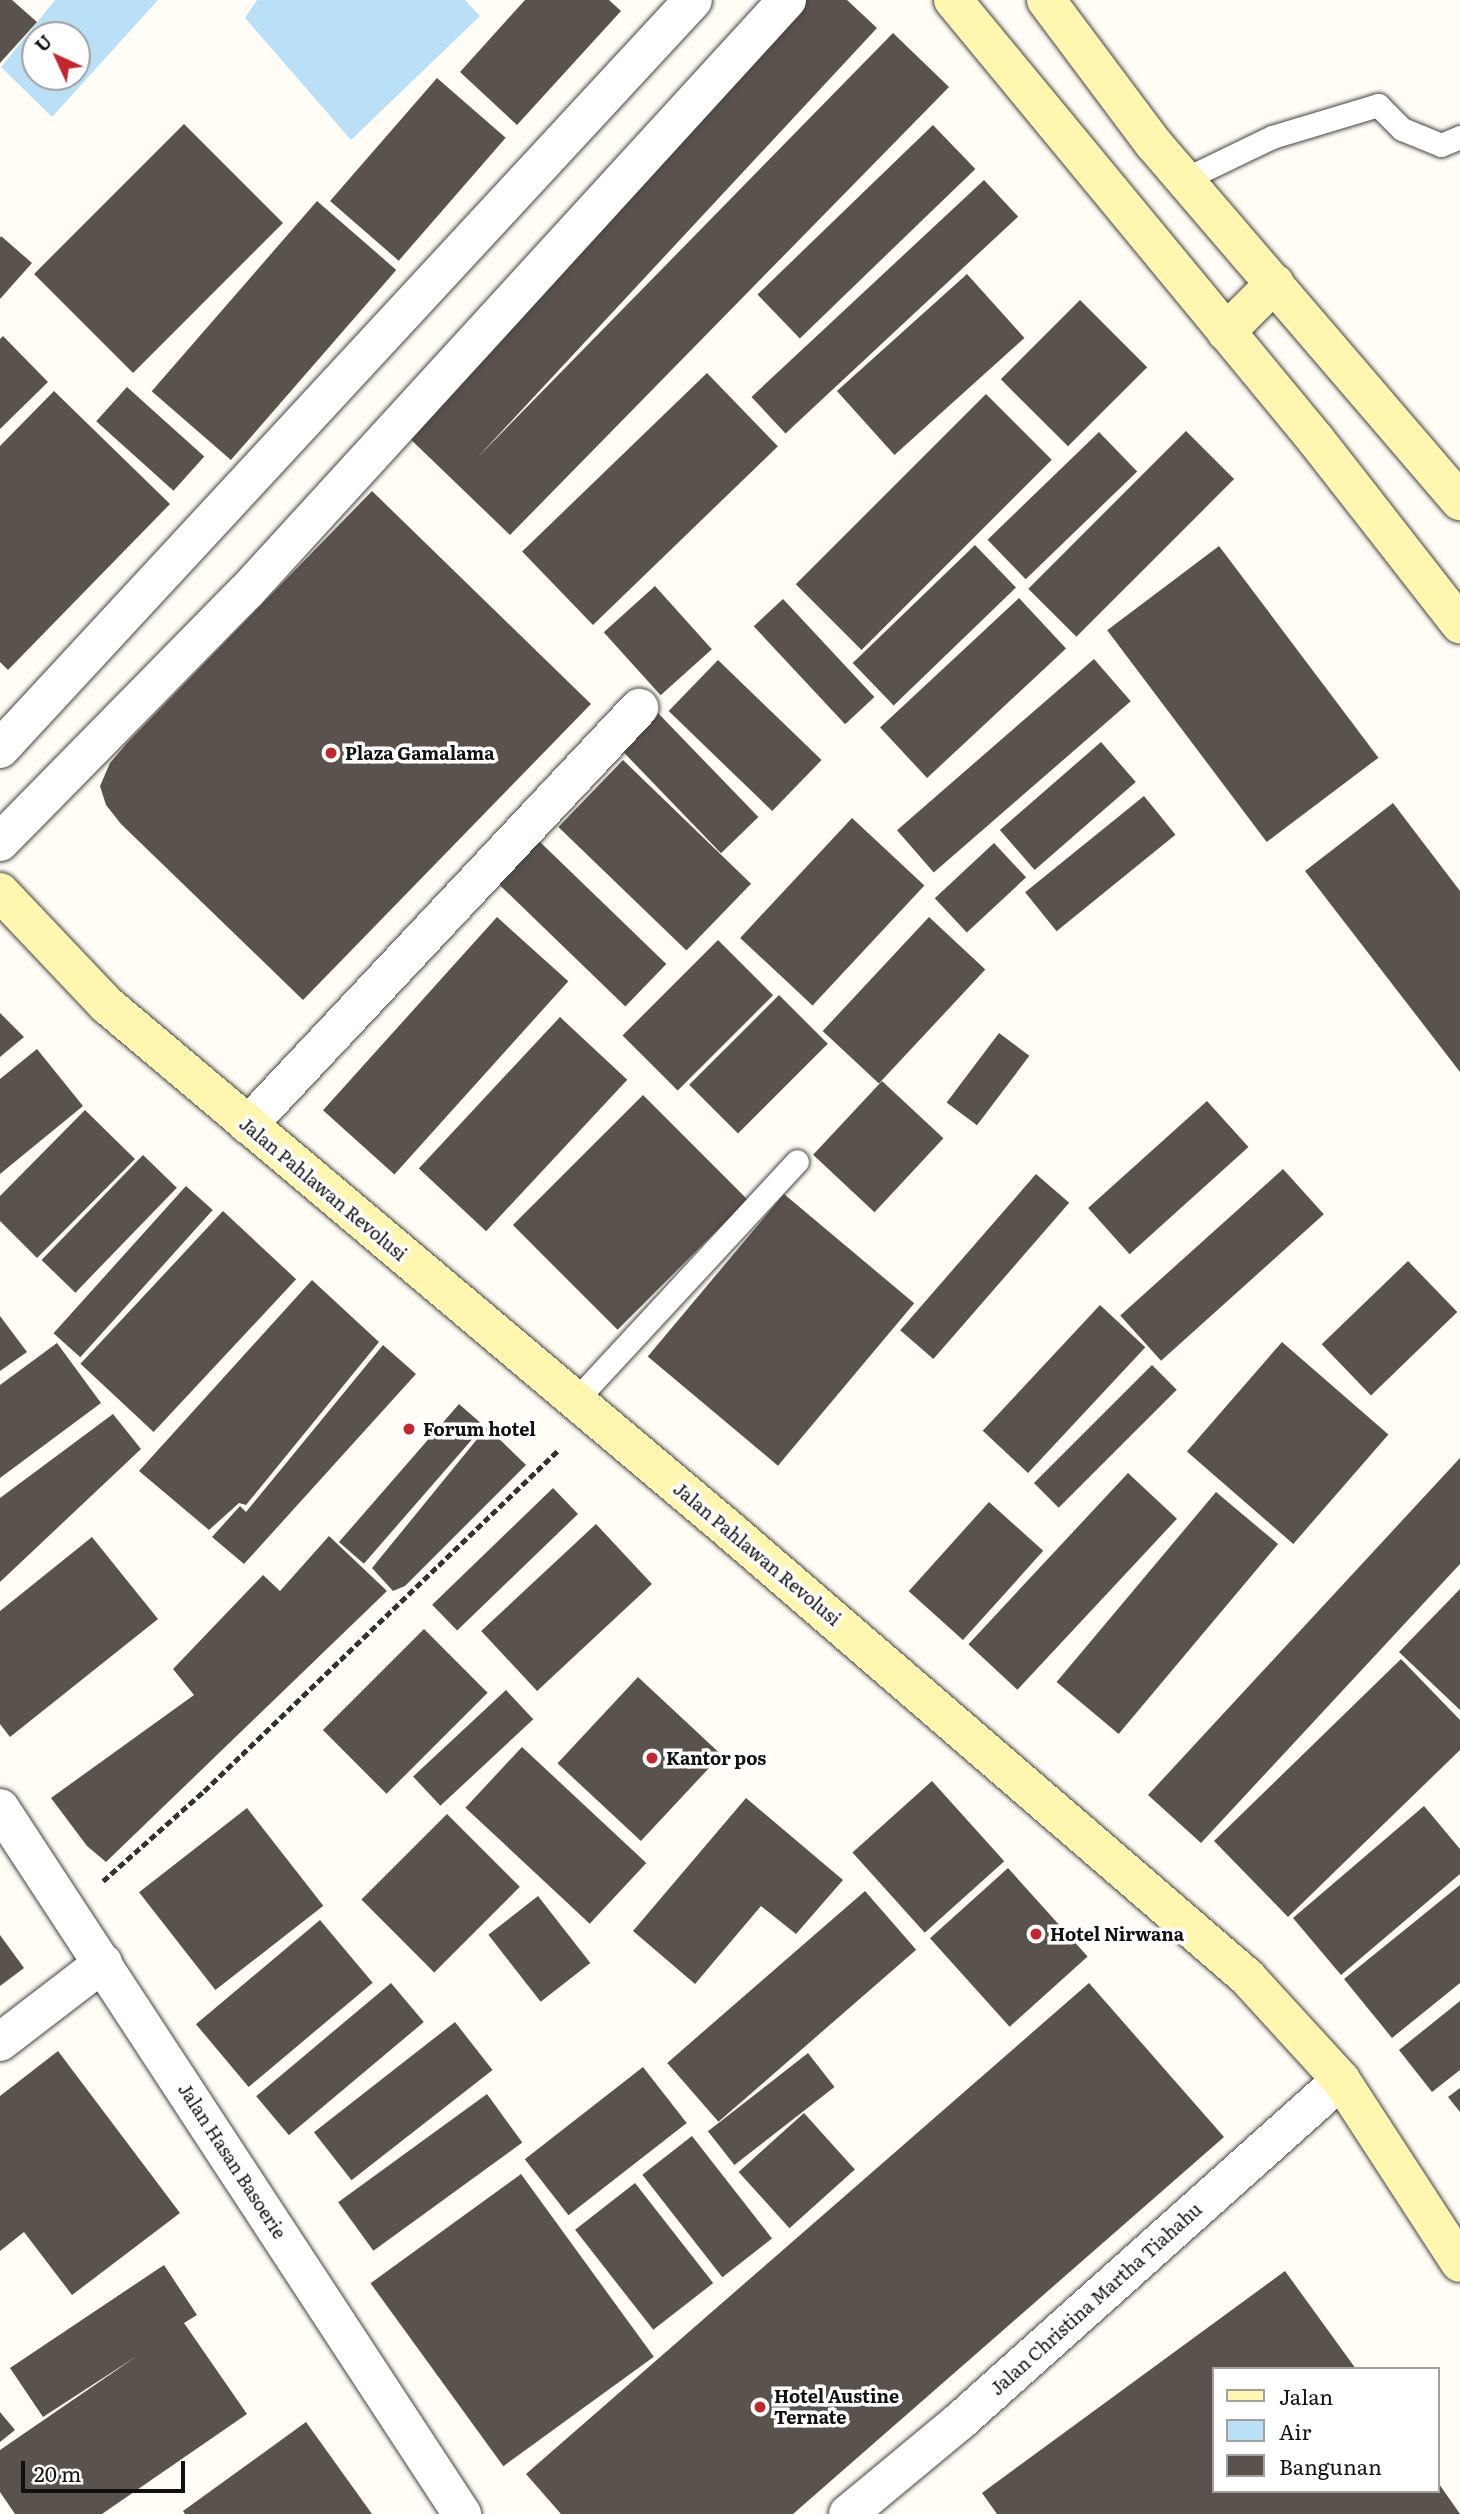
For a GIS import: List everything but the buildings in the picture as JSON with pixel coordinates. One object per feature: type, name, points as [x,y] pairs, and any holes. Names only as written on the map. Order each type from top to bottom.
[{"type":"street","points":[[0,749],[693,0]]},
{"type":"street","points":[[0,842],[246,592],[787,0]]},
{"type":"street","points":[[953,0],[1226,332],[1460,624]]},
{"type":"street","points":[[1046,0],[1185,179],[1460,500]]},
{"type":"street","points":[[1226,332],[1275,284]]},
{"type":"street","points":[[248,1125],[639,708]]},
{"type":"street","name":"Jalan Pahlawan Revolusi","points":[[0,892],[107,1005],[1126,1868],[1247,1977],[1341,2080],[1460,2263]]},
{"type":"street","name":"Jalan Hasan Basoerie","points":[[0,1808],[462,2514]]},
{"type":"street","points":[[0,2042],[103,1963]]},
{"type":"street","name":"Jalan Christina Martha Tiahahu","points":[[848,2514],[960,2421],[1341,2080]]},
{"type":"lane","points":[[1185,179],[1272,137],[1378,105],[1402,129],[1441,145],[1460,137]]},
{"type":"lane","points":[[583,1409],[797,1161]]},
{"type":"path","points":[[68,1912],[204,1791],[583,1409]]},
{"type":"water","points":[[55,0],[158,0],[91,74],[91,21],[38,21]]},
{"type":"water","points":[[257,0],[465,0],[480,16],[351,140],[245,18]]},
{"type":"water","points":[[21,42],[21,87],[1,67]]},
{"type":"water","points":[[25,91],[76,91],[52,117]]},
{"type":"place","name":"Plaza Gamalama","points":[[331,753]]},
{"type":"place","name":"Forum hotel","points":[[409,1429]]},
{"type":"place","name":"Kantor pos","points":[[652,1758]]},
{"type":"place","name":"Hotel Nirwana","points":[[1036,1934]]},
{"type":"place","name":"Hotel Austine Ternate","points":[[760,2407]]}]
